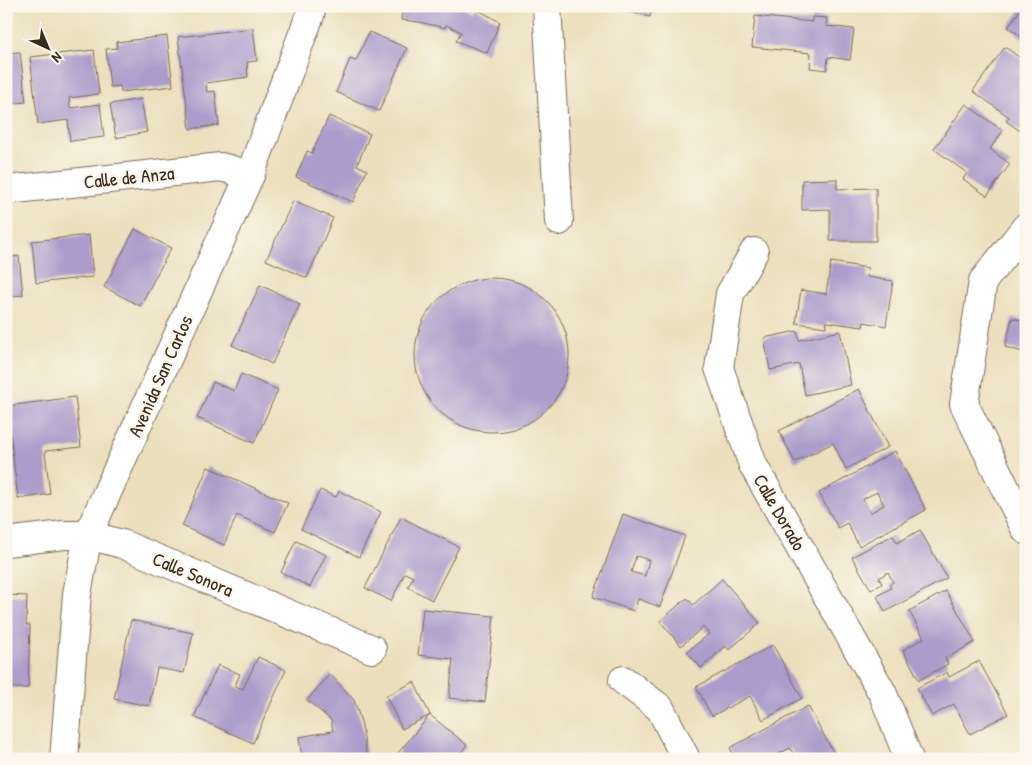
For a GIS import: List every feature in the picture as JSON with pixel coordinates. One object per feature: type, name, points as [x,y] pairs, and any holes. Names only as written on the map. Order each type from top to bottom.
[{"type":"street","name":"Avenida San Carlos","points":[[64,759],[77,594],[88,535],[250,176],[312,6]]},
{"type":"street","points":[[547,6],[559,221]]},
{"type":"street","name":"Calle de Anza","points":[[6,190],[221,167],[250,176]]},
{"type":"street","points":[[1026,227],[983,281],[964,404],[1026,530]]},
{"type":"street","name":"Calle Dorado","points":[[754,252],[730,294],[719,368],[753,465],[883,694],[909,759]]},
{"type":"street","name":"Calle Sonora","points":[[6,542],[64,535],[88,535],[122,544],[372,649]]},
{"type":"street","points":[[624,680],[660,708],[686,759]]},
{"type":"building","points":[[403,6],[462,6],[472,11],[473,7],[500,22],[487,53],[456,41],[461,32],[446,25],[445,28],[401,20]]},
{"type":"building","points":[[608,6],[653,6],[650,17]]},
{"type":"building","points":[[1021,9],[1026,12],[1026,40],[1008,27]]},
{"type":"building","points":[[755,16],[812,22],[812,17],[827,18],[826,26],[854,29],[850,60],[828,57],[827,70],[810,68],[811,53],[752,47]]},
{"type":"building","points":[[253,28],[257,61],[247,62],[248,77],[206,83],[207,92],[215,91],[219,125],[190,129],[178,37]]},
{"type":"building","points":[[369,32],[407,48],[379,111],[336,92],[350,59],[356,61]]},
{"type":"building","points":[[167,36],[173,86],[121,92],[120,86],[110,87],[106,49],[117,48],[116,42]]},
{"type":"building","points":[[1005,47],[1026,62],[1026,135],[1006,121],[1009,117],[973,91]]},
{"type":"building","points":[[94,50],[99,94],[69,98],[70,108],[100,104],[104,137],[70,141],[68,120],[38,124],[30,57]]},
{"type":"building","points":[[20,52],[26,102],[6,104],[6,53]]},
{"type":"building","points":[[141,99],[147,132],[116,138],[110,104]]},
{"type":"building","points":[[966,104],[1003,131],[990,149],[1010,164],[987,196],[963,179],[967,173],[934,149]]},
{"type":"building","points":[[329,116],[370,134],[357,165],[367,170],[353,202],[296,177],[307,151],[312,153]]},
{"type":"building","points":[[837,179],[837,189],[876,188],[876,241],[830,241],[830,209],[802,210],[802,180]]},
{"type":"building","points":[[293,201],[333,218],[307,278],[266,260]]},
{"type":"building","points":[[135,229],[171,248],[140,306],[104,287]]},
{"type":"building","points":[[89,235],[93,277],[36,283],[32,241]]},
{"type":"building","points":[[19,256],[23,295],[6,297],[6,258]]},
{"type":"building","points":[[831,262],[868,268],[867,277],[893,281],[886,326],[864,322],[863,327],[827,322],[826,327],[796,323],[801,290],[826,294]]},
{"type":"building","points":[[492,278],[521,284],[535,291],[546,301],[556,312],[563,326],[569,355],[563,384],[556,398],[546,409],[535,419],[521,426],[492,432],[463,426],[449,419],[438,409],[428,398],[421,384],[415,355],[421,326],[428,312],[438,301],[449,291],[463,284]]},
{"type":"building","points":[[260,285],[300,304],[272,364],[232,345]]},
{"type":"building","points":[[1012,318],[1026,321],[1026,353],[1005,347]]},
{"type":"building","points":[[797,331],[799,340],[840,331],[851,385],[805,395],[799,364],[770,370],[764,338]]},
{"type":"building","points":[[241,374],[278,390],[254,443],[197,418],[213,382],[234,391]]},
{"type":"building","points":[[859,389],[888,447],[846,469],[833,443],[795,462],[779,431]]},
{"type":"building","points":[[75,397],[81,447],[45,451],[50,494],[18,499],[7,406]]},
{"type":"building","points":[[895,451],[926,510],[859,546],[847,523],[838,528],[819,493]],"holes":[[[877,492],[884,505],[870,513],[863,499]]]},
{"type":"building","points":[[208,467],[288,503],[275,532],[237,515],[224,545],[182,526]]},
{"type":"building","points":[[320,490],[336,497],[339,491],[381,512],[359,557],[301,529]]},
{"type":"building","points":[[623,514],[685,536],[660,607],[638,599],[634,611],[593,597]],"holes":[[[636,556],[649,560],[645,576],[631,572]]]},
{"type":"building","points":[[401,517],[459,547],[432,600],[408,587],[413,577],[405,573],[391,601],[365,588]]},
{"type":"building","points":[[920,530],[947,578],[885,612],[877,596],[891,588],[889,585],[893,582],[888,572],[879,578],[882,584],[871,590],[852,557],[893,535],[897,543]]},
{"type":"building","points":[[296,541],[326,555],[310,587],[281,572]]},
{"type":"building","points":[[722,579],[760,623],[729,650],[726,646],[701,668],[687,652],[709,634],[703,627],[681,646],[660,621],[687,598],[693,605]]},
{"type":"building","points":[[946,591],[975,642],[945,659],[948,664],[919,680],[903,650],[924,638],[909,611]]},
{"type":"building","points":[[6,595],[27,596],[26,625],[30,625],[28,688],[6,688]]},
{"type":"building","points":[[423,609],[494,616],[485,702],[449,698],[453,659],[418,655]]},
{"type":"building","points":[[131,620],[193,633],[184,673],[157,668],[149,706],[114,699]]},
{"type":"building","points":[[773,645],[802,698],[763,720],[750,696],[712,716],[696,687]]},
{"type":"building","points":[[258,657],[286,670],[253,743],[194,717],[218,665],[240,674],[235,686],[243,689]]},
{"type":"building","points":[[979,661],[1008,714],[970,734],[954,704],[932,716],[917,688],[947,672],[949,677]]},
{"type":"building","points":[[330,674],[354,700],[362,725],[367,759],[302,759],[299,737],[333,731],[331,720],[307,700]]},
{"type":"building","points":[[414,682],[430,715],[402,729],[386,696]]},
{"type":"building","points":[[808,706],[837,759],[796,759],[790,748],[773,757],[774,759],[736,759],[730,748]]},
{"type":"building","points":[[430,715],[467,745],[456,759],[393,759]]}]
